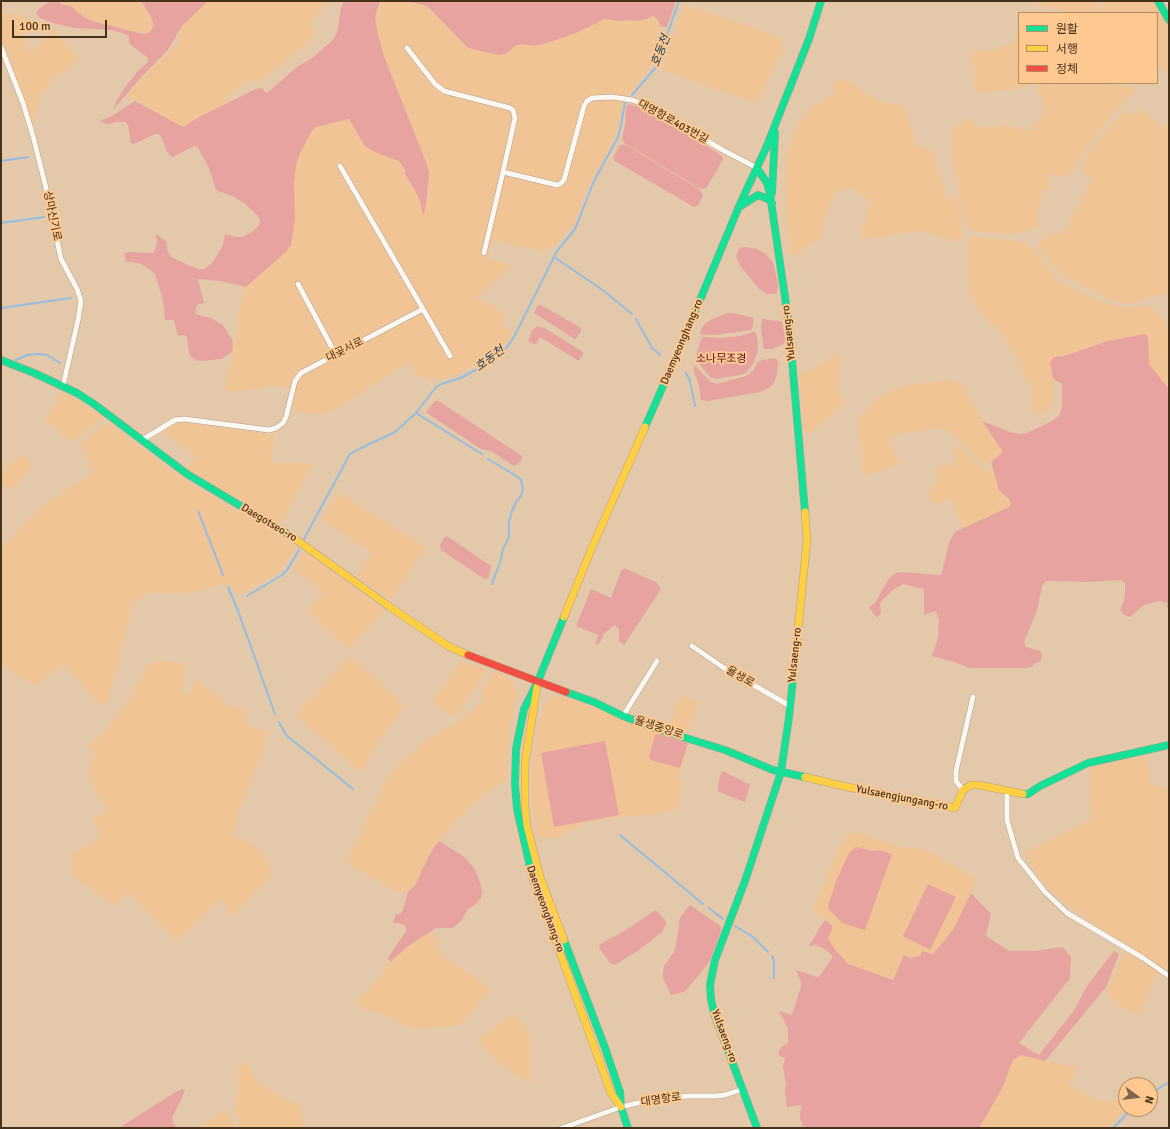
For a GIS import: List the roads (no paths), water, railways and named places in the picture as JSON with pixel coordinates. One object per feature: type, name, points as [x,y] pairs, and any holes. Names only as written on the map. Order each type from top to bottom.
[{"type":"street","name":"Daemyeonghang-ro","points":[[628,1128],[621,1107],[611,1093],[533,880],[517,809],[515,784],[516,749],[524,709],[538,681],[591,550],[685,336],[738,208],[776,126],[822,1]]},
{"type":"street","points":[[1158,1],[1169,20]]},
{"type":"street","name":"상마신기로","points":[[1,47],[23,103],[33,136],[61,259],[77,289],[81,301],[78,320],[62,386]]},
{"type":"street","points":[[407,48],[435,84],[444,91],[513,110],[515,118],[484,253]]},
{"type":"street","name":"대명항로403번길","points":[[503,172],[556,185],[560,184],[564,180],[584,106],[587,101],[592,98],[612,97],[632,100],[644,104],[721,149],[757,168]]},
{"type":"street","points":[[772,203],[776,126]]},
{"type":"street","points":[[340,166],[450,356]]},
{"type":"street","name":"Yulsaeng-ro","points":[[757,168],[767,183],[772,203],[789,325],[807,540],[790,706],[781,772],[745,881],[715,960],[711,979],[711,1000],[757,1128]]},
{"type":"street","points":[[738,208],[758,195],[768,199],[772,203]]},
{"type":"street","points":[[298,284],[336,354]]},
{"type":"street","name":"대곶서로","points":[[142,440],[167,424],[180,419],[269,430],[276,428],[286,417],[297,377],[313,366],[423,309]]},
{"type":"street","name":"Daegotseo-ro","points":[[1,360],[77,393],[94,404],[187,474],[294,537],[395,610],[448,646],[538,681]]},
{"type":"street","name":"율생로","points":[[692,646],[724,668],[790,706]]},
{"type":"street","points":[[624,716],[657,661]]},
{"type":"street","name":"율생중앙로","points":[[538,681],[594,702],[660,730],[725,750],[766,768],[781,772]]},
{"type":"street","points":[[973,697],[956,771],[956,781],[963,790],[971,785],[979,785],[1007,792],[1028,794],[1040,786],[1088,763],[1169,746]]},
{"type":"street","name":"Yulsaengjungang-ro","points":[[781,772],[847,787],[955,808],[963,790]]},
{"type":"street","points":[[1007,792],[1006,820],[1018,858],[1045,892],[1067,913],[1143,958],[1169,976]]},
{"type":"street","name":"대명항로","points":[[562,1128],[621,1107],[650,1100],[668,1097],[725,1095],[743,1089]]},
{"type":"waterway","name":"호동천","points":[[632,95],[656,67],[661,57],[679,1]]},
{"type":"waterway","name":"호동천","points":[[304,539],[350,454],[395,432],[416,413],[436,387],[458,379],[480,368],[495,359],[504,351],[514,337],[557,251],[575,229],[594,181],[618,137],[625,103]]},
{"type":"waterway","points":[[1,161],[28,157]]},
{"type":"waterway","points":[[1,223],[44,217]]},
{"type":"waterway","points":[[554,257],[604,291],[632,314]]},
{"type":"waterway","points":[[1,308],[71,298]]},
{"type":"waterway","points":[[636,319],[652,348],[660,355]]},
{"type":"waterway","points":[[16,360],[27,355],[39,354],[47,355],[60,363]]},
{"type":"waterway","points":[[686,373],[690,381],[695,406]]},
{"type":"waterway","points":[[416,413],[482,454]]},
{"type":"waterway","points":[[488,459],[518,477],[521,480],[523,489],[521,496],[516,502],[512,511],[509,521],[509,537],[503,549],[500,563],[492,584]]},
{"type":"waterway","points":[[198,511],[223,575]]},
{"type":"waterway","name":"호동천","points":[[247,596],[282,575],[287,570],[299,550]]},
{"type":"waterway","points":[[228,587],[275,714]]},
{"type":"waterway","points":[[279,722],[286,735],[353,789]]},
{"type":"waterway","points":[[620,835],[703,904]]},
{"type":"waterway","points":[[709,908],[723,919]]},
{"type":"waterway","points":[[735,926],[753,937],[768,952]]},
{"type":"waterway","points":[[772,956],[774,960],[774,978]]},
{"type":"waterway","points":[[1158,1089],[1169,1082]]},
{"type":"waterway","points":[[1113,1128],[1124,1117]]},
{"type":"park label","name":"소나무조경","points":[[721,359]]}]
